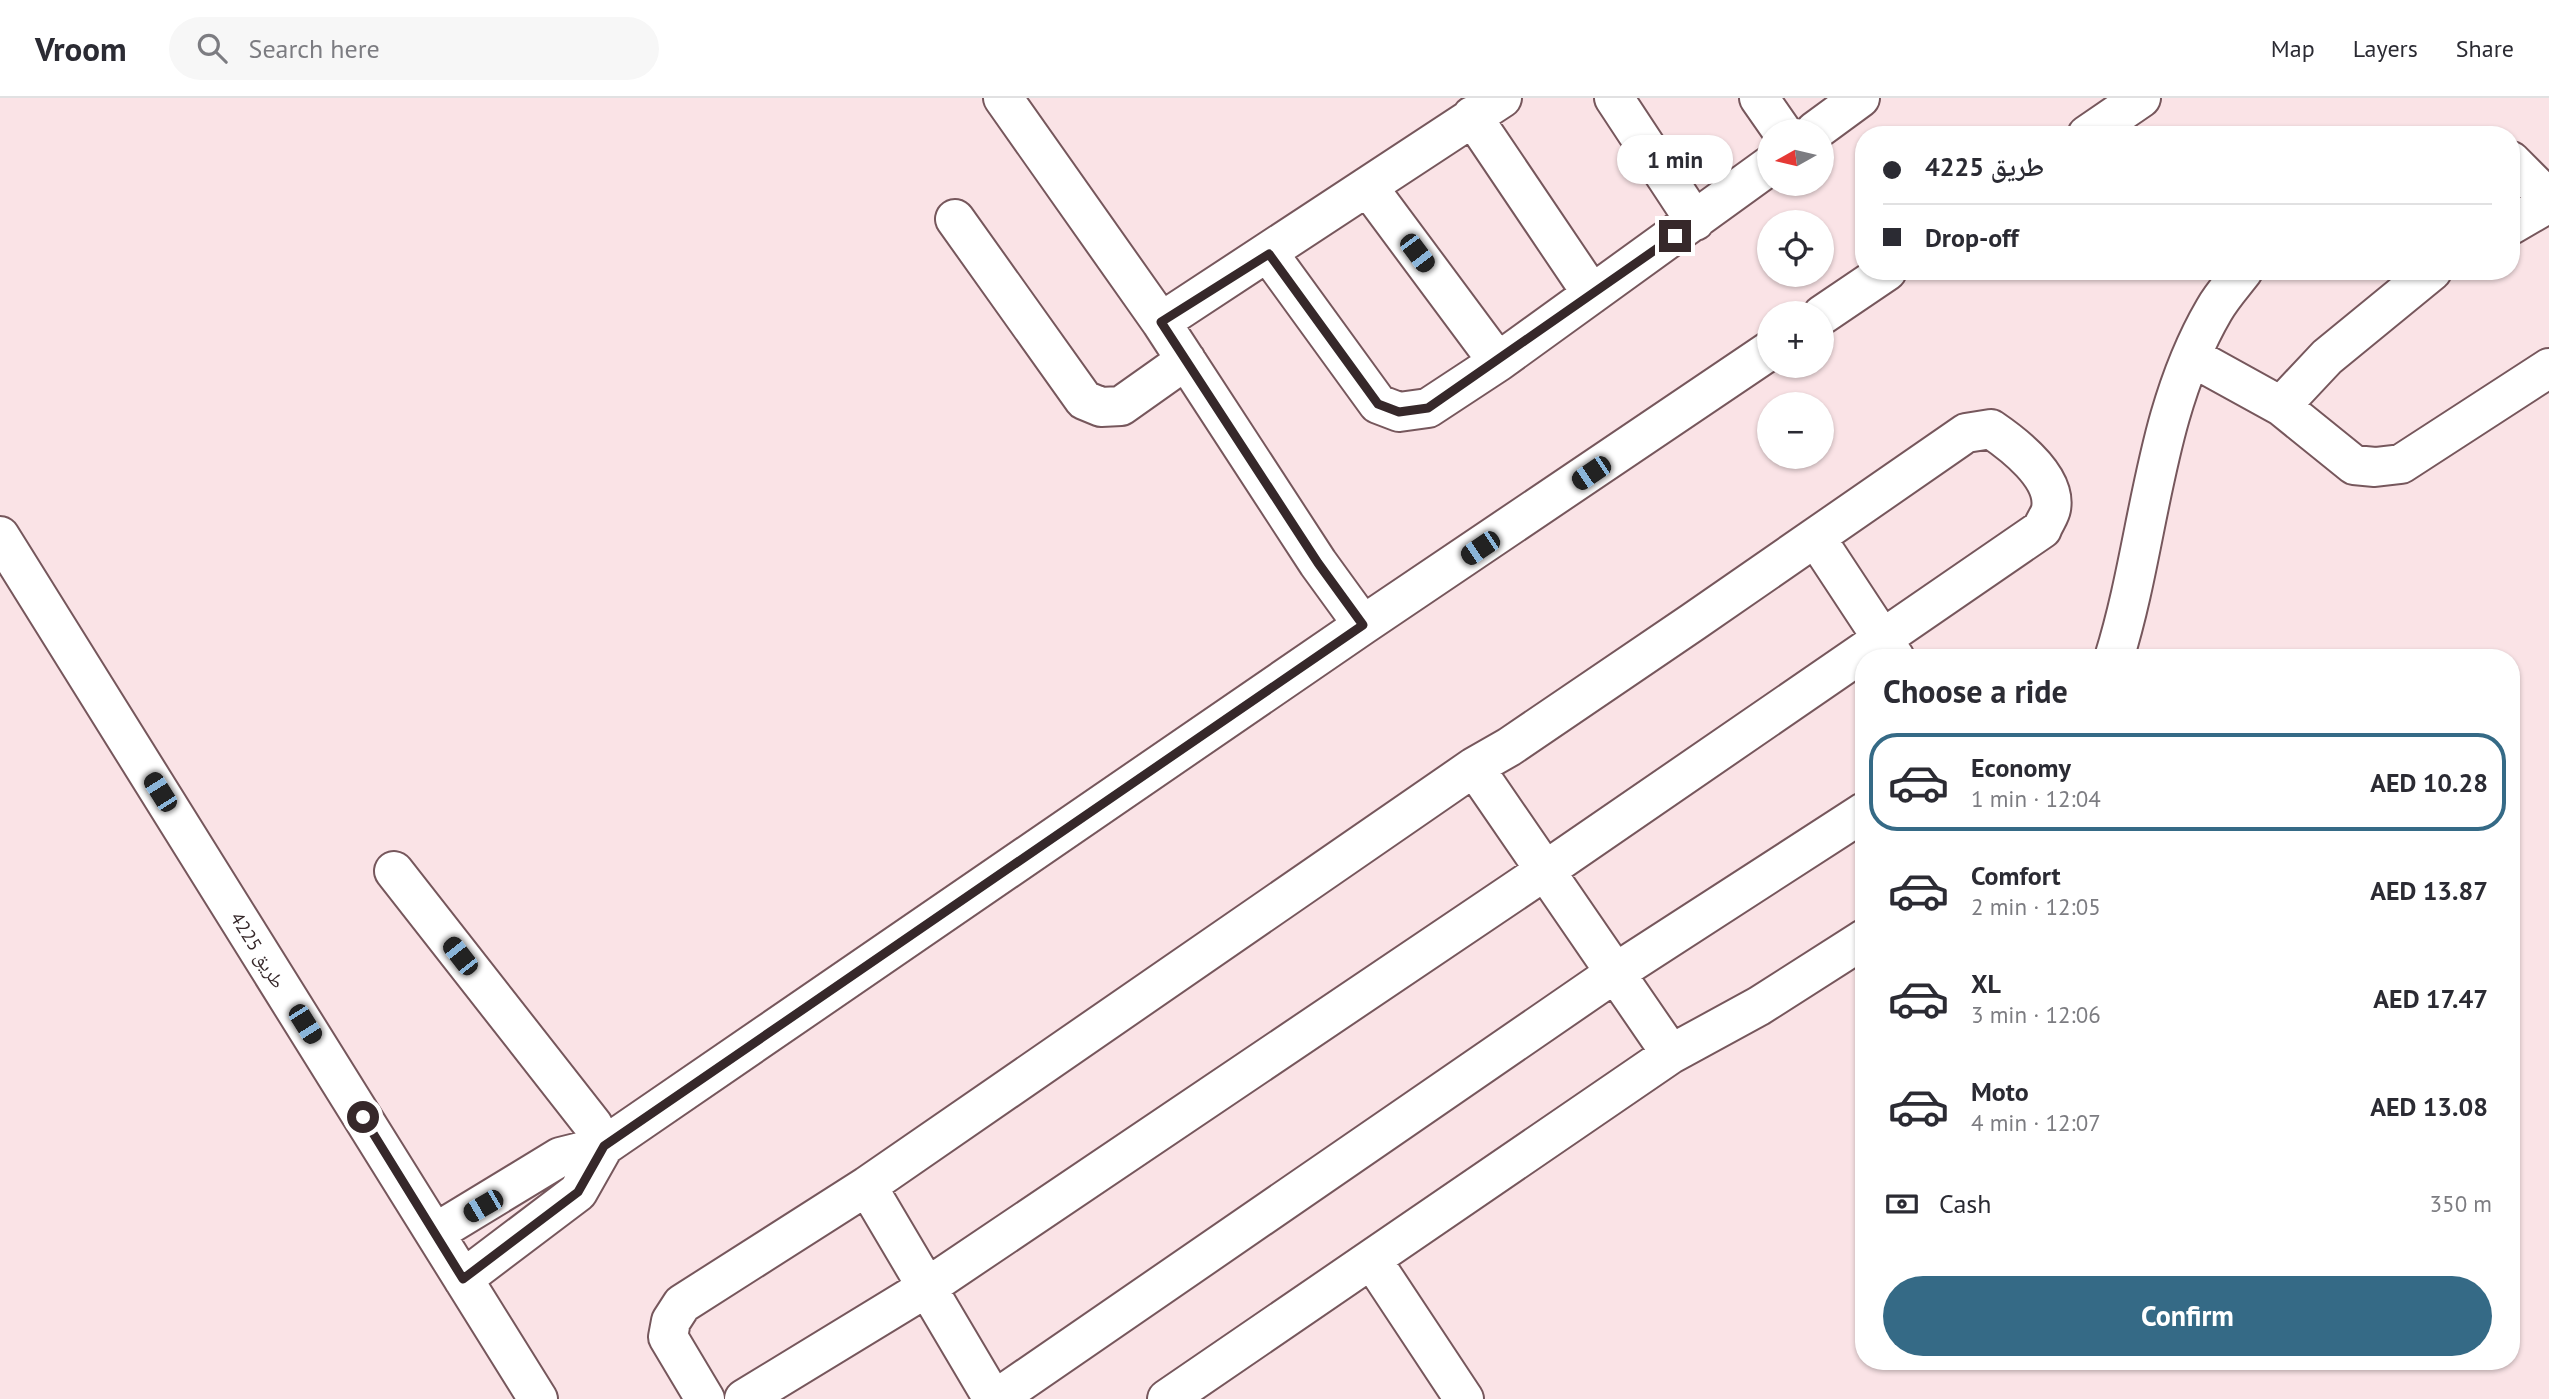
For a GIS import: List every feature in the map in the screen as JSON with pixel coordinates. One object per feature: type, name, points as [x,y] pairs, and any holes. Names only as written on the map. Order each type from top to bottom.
[{"type":"street","points":[[1003,98],[1161,322],[1318,563],[1363,625]]},
{"type":"street","points":[[1614,98],[1695,221]]},
{"type":"street","points":[[1759,98],[1774,119]]},
{"type":"street","points":[[1831,119],[1860,98]]},
{"type":"street","points":[[2100,126],[2140,98]]},
{"type":"street","points":[[1161,322],[1269,254],[1487,107],[1592,293]]},
{"type":"street","points":[[2520,170],[2549,201],[2520,219]]},
{"type":"street","points":[[1269,254],[1378,404],[1399,412],[1428,408],[1498,362],[1757,175]]},
{"type":"street","points":[[1368,187],[1498,362]]},
{"type":"street","points":[[956,219],[1084,400],[1101,407],[1121,406],[1186,360]]},
{"type":"street","points":[[1834,308],[1873,280]]},
{"type":"street","points":[[2116,649],[2127,616],[2155,472],[2169,420],[2192,357],[2214,309],[2236,280]]},
{"type":"street","points":[[2281,406],[2327,357],[2421,280]]},
{"type":"street","points":[[2192,357],[2281,406],[2354,465],[2401,464],[2549,368]]},
{"type":"street","points":[[435,1233],[560,1157],[604,1146],[1363,625],[1398,605],[1757,359]]},
{"type":"street","points":[[705,1399],[668,1338],[671,1321],[682,1304],[867,1186],[1474,767],[1509,747],[1966,433],[1991,429],[2021,448],[2048,485],[2052,509],[2042,529],[1889,649],[1816,538]]},
{"type":"street","name":"طريق 4225","points":[[0,536],[538,1399]]},
{"type":"street","points":[[744,1399],[926,1288],[1546,870],[1855,671]]},
{"type":"street","points":[[1474,767],[1671,1054]]},
{"type":"street","points":[[867,1186],[995,1399],[1615,973],[1855,818]]},
{"type":"street","points":[[394,871],[593,1125],[604,1146]]},
{"type":"street","points":[[1167,1399],[1671,1054],[1759,1006],[1855,945]]},
{"type":"street","points":[[463,1279],[578,1192],[604,1146]]},
{"type":"street","points":[[1372,1260],[1464,1399]]},
{"type":"route","points":[[363,1117],[463,1279],[578,1192],[604,1146],[1363,625],[1318,563],[1161,322],[1269,254],[1378,404],[1399,412],[1428,408],[1498,362],[1675,236]]}]
